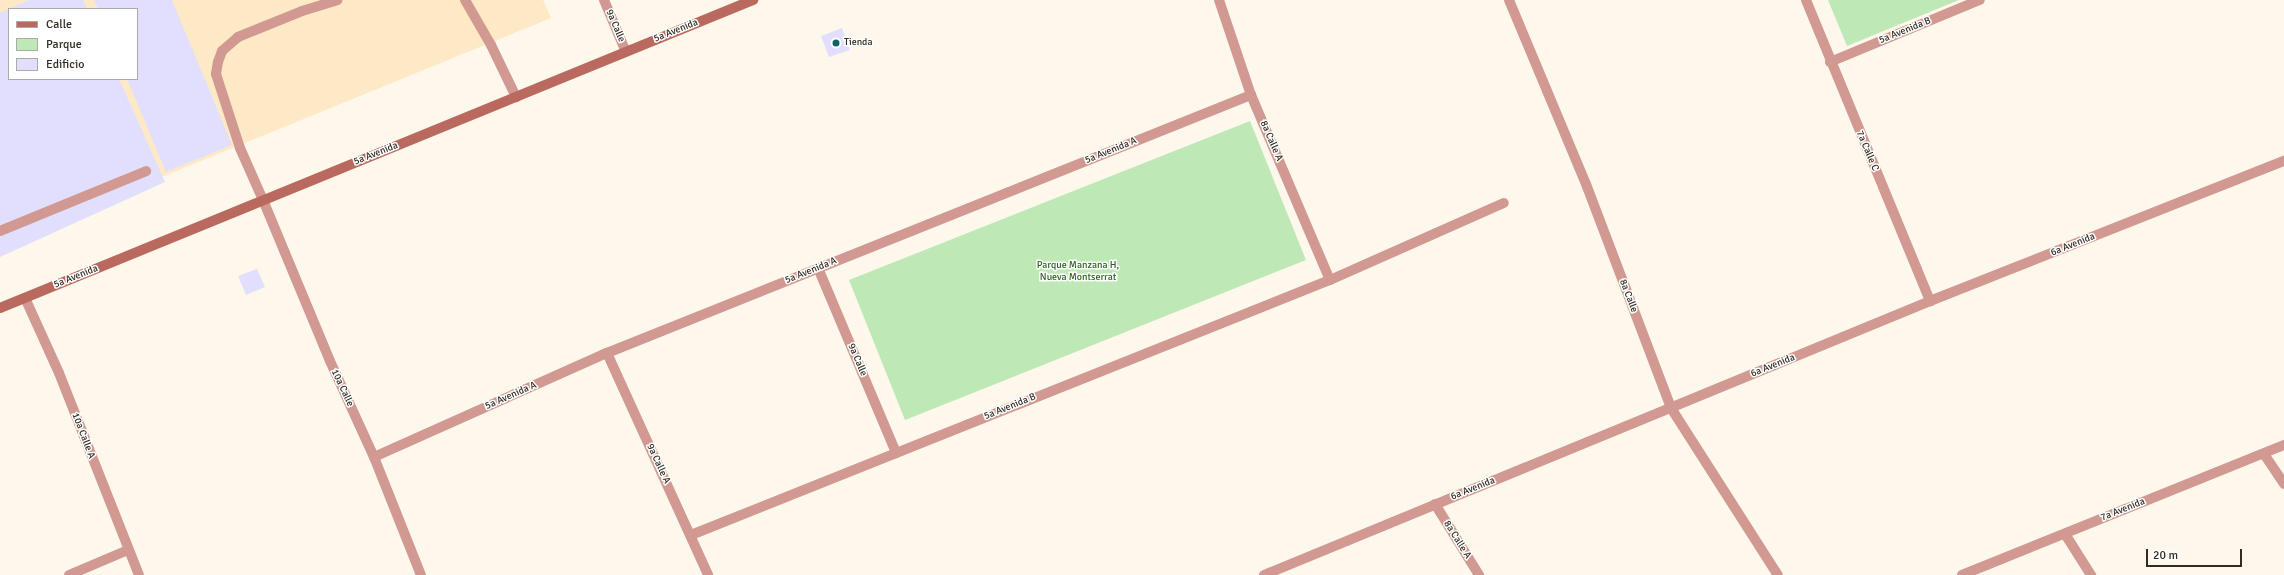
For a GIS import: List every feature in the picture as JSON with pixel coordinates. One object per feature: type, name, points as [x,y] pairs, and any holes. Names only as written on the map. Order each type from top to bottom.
[{"type":"main road","name":"5a Avenida","points":[[0,308],[753,0]]},
{"type":"street","name":"10a Calle","points":[[337,0],[302,11],[238,37],[222,51],[216,74],[240,148],[330,361],[374,457],[421,575]]},
{"type":"street","points":[[465,0],[491,45],[516,97]]},
{"type":"street","name":"9a Calle","points":[[604,0],[626,52]]},
{"type":"street","name":"8a Calle A","points":[[1219,0],[1251,95],[1330,280]]},
{"type":"street","name":"8a Calle","points":[[1509,0],[1586,184],[1671,408],[1778,575]]},
{"type":"street","name":"7a Calle C","points":[[1806,0],[1830,62],[1930,301]]},
{"type":"street","name":"5a Avenida B","points":[[1830,62],[1980,0]]},
{"type":"street","name":"5a Avenida A","points":[[374,457],[607,353],[1251,95]]},
{"type":"street","name":"6a Avenida","points":[[1264,575],[1930,301],[2284,161]]},
{"type":"street","points":[[0,231],[146,171]]},
{"type":"street","name":"5a Avenida B","points":[[691,535],[1330,280],[1504,203]]},
{"type":"street","name":"9a Calle","points":[[818,268],[896,453]]},
{"type":"street","name":"10a Calle A","points":[[25,298],[59,373],[139,575]]},
{"type":"street","name":"9a Calle A","points":[[607,353],[708,575]]},
{"type":"street","name":"7a Avenida","points":[[1962,575],[2284,445]]},
{"type":"street","points":[[2264,454],[2284,484]]},
{"type":"street","name":"8a Calle A","points":[[1435,504],[1479,575]]},
{"type":"street","points":[[2065,534],[2091,575]]},
{"type":"street","points":[[69,575],[128,550]]},
{"type":"shaded area","points":[[0,0],[543,0],[551,18],[0,243]]},
{"type":"green space","points":[[1828,0],[1959,0],[1847,46]]},
{"type":"green space","name":"Parque Manzana H, Nueva Montserrat","points":[[1250,121],[1306,260],[905,420],[849,280]]},
{"type":"building","points":[[29,0],[83,0],[87,8],[11,8]]},
{"type":"building","points":[[94,0],[172,0],[232,145],[166,172],[127,80],[138,80],[138,8],[98,8]]},
{"type":"building","points":[[8,9],[8,80],[119,80],[165,182],[0,257],[0,13]]},
{"type":"building","name":"Tienda","points":[[842,28],[850,50],[829,57],[821,36]]},
{"type":"building","points":[[257,269],[265,287],[246,295],[238,276]]},
{"type":"place","name":"Tienda","points":[[836,43]]}]
